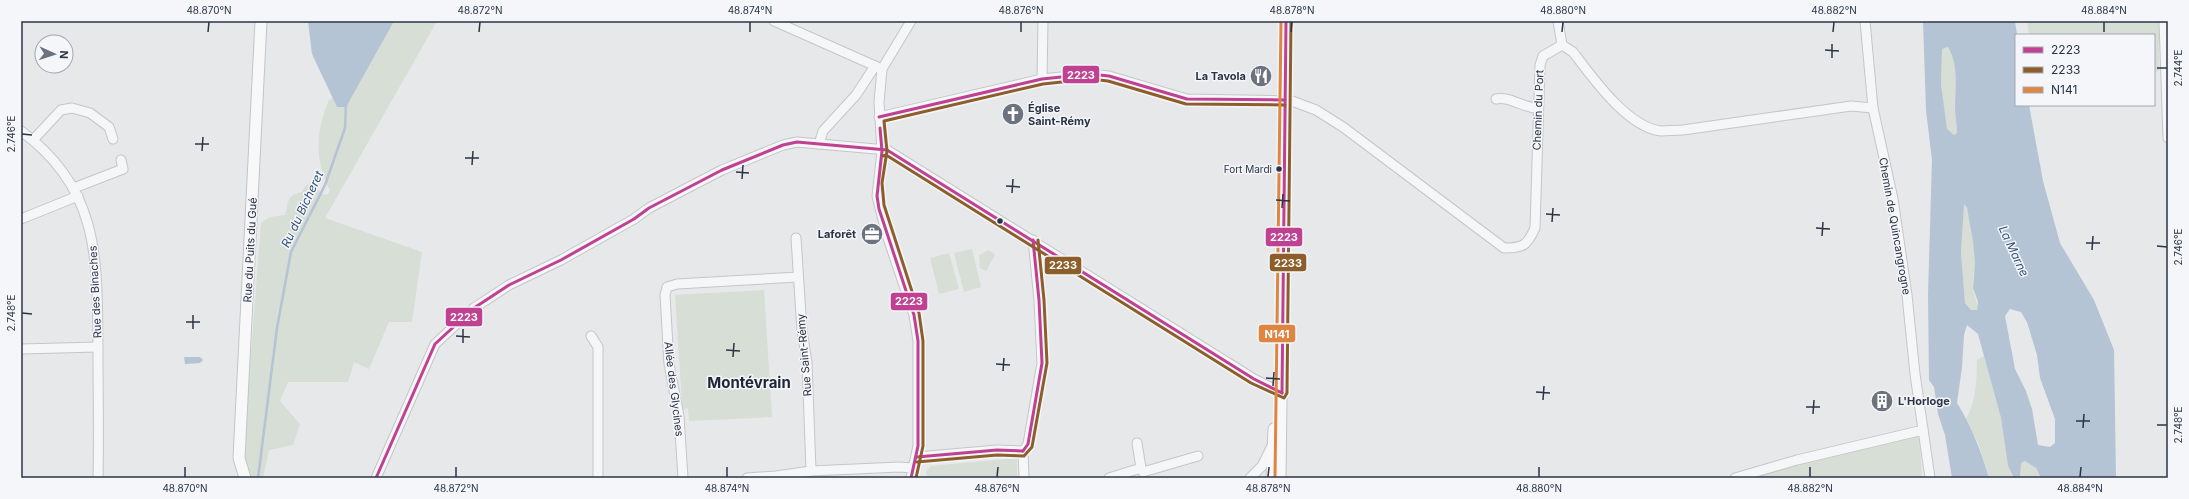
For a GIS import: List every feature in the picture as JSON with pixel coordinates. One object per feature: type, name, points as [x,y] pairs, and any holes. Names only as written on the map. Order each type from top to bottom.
[{"type":"main road","name":"Rue du Puits du Gué","points":[[245,478],[239,458],[261,21]]},
{"type":"main road","points":[[1280,478],[1279,391],[1286,21]]},
{"type":"main road","points":[[1272,478],[1279,391]]},
{"type":"street","points":[[774,21],[878,67]]},
{"type":"street","points":[[819,144],[823,131],[856,95],[911,21]]},
{"type":"street","points":[[1042,79],[1043,21]]},
{"type":"street","points":[[1558,21],[1562,45],[1573,52],[1625,114],[1642,124],[1660,131],[1683,130],[1851,106],[1873,108]]},
{"type":"street","name":"Chemin de Quincangrogne","points":[[1865,21],[1873,108],[1893,199],[1930,478]]},
{"type":"street","points":[[2164,21],[2168,138]]},
{"type":"street","name":"Chemin du Port","points":[[1285,100],[1302,103],[1343,126],[1504,248],[1520,248],[1526,244],[1535,228],[1537,108],[1540,65],[1543,56],[1562,45]]},
{"type":"street","points":[[878,67],[879,117],[882,151],[878,183],[879,209],[913,311],[918,341],[917,457],[911,478]]},
{"type":"street","points":[[879,117],[1042,79],[1090,74],[1110,76],[1187,99],[1285,100]]},
{"type":"street","points":[[1496,99],[1504,98],[1524,107],[1537,108]]},
{"type":"street","points":[[33,140],[62,110],[72,108],[90,112],[109,127],[113,139]]},
{"type":"street","name":"Rue des Binaches","points":[[21,131],[33,140],[62,170],[76,192],[86,215],[96,258],[98,478]]},
{"type":"street","points":[[376,478],[435,344],[474,308],[509,285],[561,260],[634,219],[649,208],[722,170],[784,144],[797,142],[882,151],[887,150],[1254,379],[1279,391]]},
{"type":"street","points":[[21,219],[124,169],[121,160]]},
{"type":"street","name":"Rue Saint-Rémy","points":[[796,238],[802,331],[807,362],[812,471]]},
{"type":"street","points":[[1024,478],[1023,451],[1028,444],[1042,364],[1040,300],[1033,240]]},
{"type":"street","name":"Allée des Glycines","points":[[683,478],[679,416],[669,364],[665,295],[667,287],[677,284],[798,277]]},
{"type":"street","points":[[591,336],[598,346],[598,478]]},
{"type":"street","points":[[21,350],[98,347]]},
{"type":"street","points":[[1741,478],[1797,460],[1923,430]]},
{"type":"street","points":[[1137,443],[1143,472],[1198,456]]},
{"type":"street","points":[[1250,478],[1262,466],[1274,443]]},
{"type":"street","points":[[917,457],[997,450],[1023,451]]},
{"type":"street","points":[[747,478],[812,471],[899,466],[913,468]]},
{"type":"street","points":[[1109,478],[1141,468]]},
{"type":"shaded area","points":[[394,21],[437,21],[325,218],[422,252],[412,322],[389,322],[369,369],[354,362],[348,382],[288,382],[280,401],[300,424],[293,445],[269,450],[263,478],[250,478],[243,457],[261,223],[270,217],[285,215],[289,199],[293,195],[302,192],[305,186],[311,183],[324,195],[328,194],[330,190],[321,168],[319,157],[319,134],[321,122],[329,100],[333,98],[337,107]]},
{"type":"shaded area","points":[[2027,21],[2159,21],[2159,71],[2155,72],[2155,34],[2029,34]]},
{"type":"shaded area","points":[[1948,47],[1954,62],[1956,77],[1955,108],[1957,133],[1954,135],[1947,130],[1941,84],[1942,49]]},
{"type":"shaded area","points":[[1963,203],[1971,223],[1975,264],[1973,286],[1977,310],[1971,310],[1965,303],[1961,252]]},
{"type":"shaded area","points":[[972,249],[981,287],[964,292],[954,253]]},
{"type":"shaded area","points":[[989,250],[995,255],[986,271],[980,268],[979,255]]},
{"type":"shaded area","points":[[949,253],[959,289],[939,294],[930,258]]},
{"type":"shaded area","points":[[764,290],[772,417],[689,421],[688,408],[683,409],[682,402],[675,295]]},
{"type":"shaded area","points":[[1984,356],[2001,418],[2008,466],[2014,478],[1989,478],[1979,445],[1966,418],[1974,398],[1977,360]]},
{"type":"shaded area","points":[[1919,431],[1922,478],[1743,478]]},
{"type":"shaded area","points":[[1017,458],[1017,478],[928,478],[926,472],[931,466]]},
{"type":"shaded area","points":[[2025,461],[2036,468],[2041,478],[2020,478],[2021,463]]},
{"type":"water","points":[[308,21],[394,21],[346,107],[337,107],[312,54]]},
{"type":"water","name":"La Marne","points":[[1923,21],[2015,21],[2017,34],[2015,34],[2015,106],[2029,106],[2043,181],[2060,243],[2094,300],[2114,350],[2116,478],[2041,478],[2036,468],[2025,461],[2021,463],[2020,478],[2014,478],[2008,466],[2001,418],[1978,334],[1967,325],[1964,335],[1962,367],[1957,403],[1976,439],[1989,478],[1952,478],[1945,435],[1938,414],[1934,387],[1929,380],[1928,295],[1932,160],[1926,110]],"holes":[[[1948,47],[1954,62],[1956,77],[1955,108],[1957,133],[1954,135],[1947,129],[1941,84],[1942,49]],[[1964,204],[1967,208],[1973,241],[1975,262],[1973,288],[1978,302],[1977,310],[1971,310],[1965,303],[1961,252]],[[2010,309],[2021,312],[2027,322],[2037,355],[2040,378],[2055,419],[2055,443],[2050,447],[2038,445],[2032,409],[2026,391],[2015,369],[2005,316]]]},
{"type":"water","points":[[184,357],[200,357],[203,360],[200,363],[185,364]]},
{"type":"waterway","name":"Ru du Bicheret","points":[[258,478],[277,328],[291,252],[325,185],[345,128],[346,104]]},
{"type":"transit line","name":"N141","points":[[1275,478],[1281,21]]},
{"type":"transit line","name":"2223","points":[[1282,393],[1286,21]]},
{"type":"transit line","name":"2233","points":[[883,156],[886,155],[1251,383],[1284,398],[1287,393],[1291,21]]},
{"type":"transit line","name":"2223","points":[[879,117],[1042,79],[1090,74],[1109,76],[1187,99],[1285,100]]},
{"type":"transit line","name":"2233","points":[[916,478],[923,446],[923,341],[919,313],[884,205],[882,183],[887,151],[884,121],[1043,84],[1090,79],[1108,81],[1186,104],[1285,105]]},
{"type":"transit line","name":"2223","points":[[880,128],[882,151],[877,196],[879,209],[914,315],[918,341],[918,446],[911,478]]},
{"type":"transit line","name":"2223","points":[[376,478],[435,344],[474,308],[509,285],[561,260],[634,219],[649,208],[722,170],[783,145],[797,142],[887,150],[1254,379],[1282,393]]},
{"type":"transit line","name":"2223","points":[[1023,451],[1028,444],[1042,363],[1039,300],[1033,240]]},
{"type":"transit line","name":"2233","points":[[917,462],[997,455],[1024,456],[1032,447],[1047,363],[1044,300],[1038,240]]},
{"type":"transit line","name":"2223","points":[[917,457],[997,450],[1023,451]]},
{"type":"place","name":"La Tavola","points":[[1261,76]]},
{"type":"place","name":"Église Saint-Rémy","points":[[1013,114]]},
{"type":"place","name":"Fort Mardi","points":[[1279,169]]},
{"type":"place","name":"Laforêt","points":[[872,234]]},
{"type":"place","name":"L'Horloge","points":[[1882,401]]},
{"type":"district","name":"Montévrain","points":[[749,382]]}]
